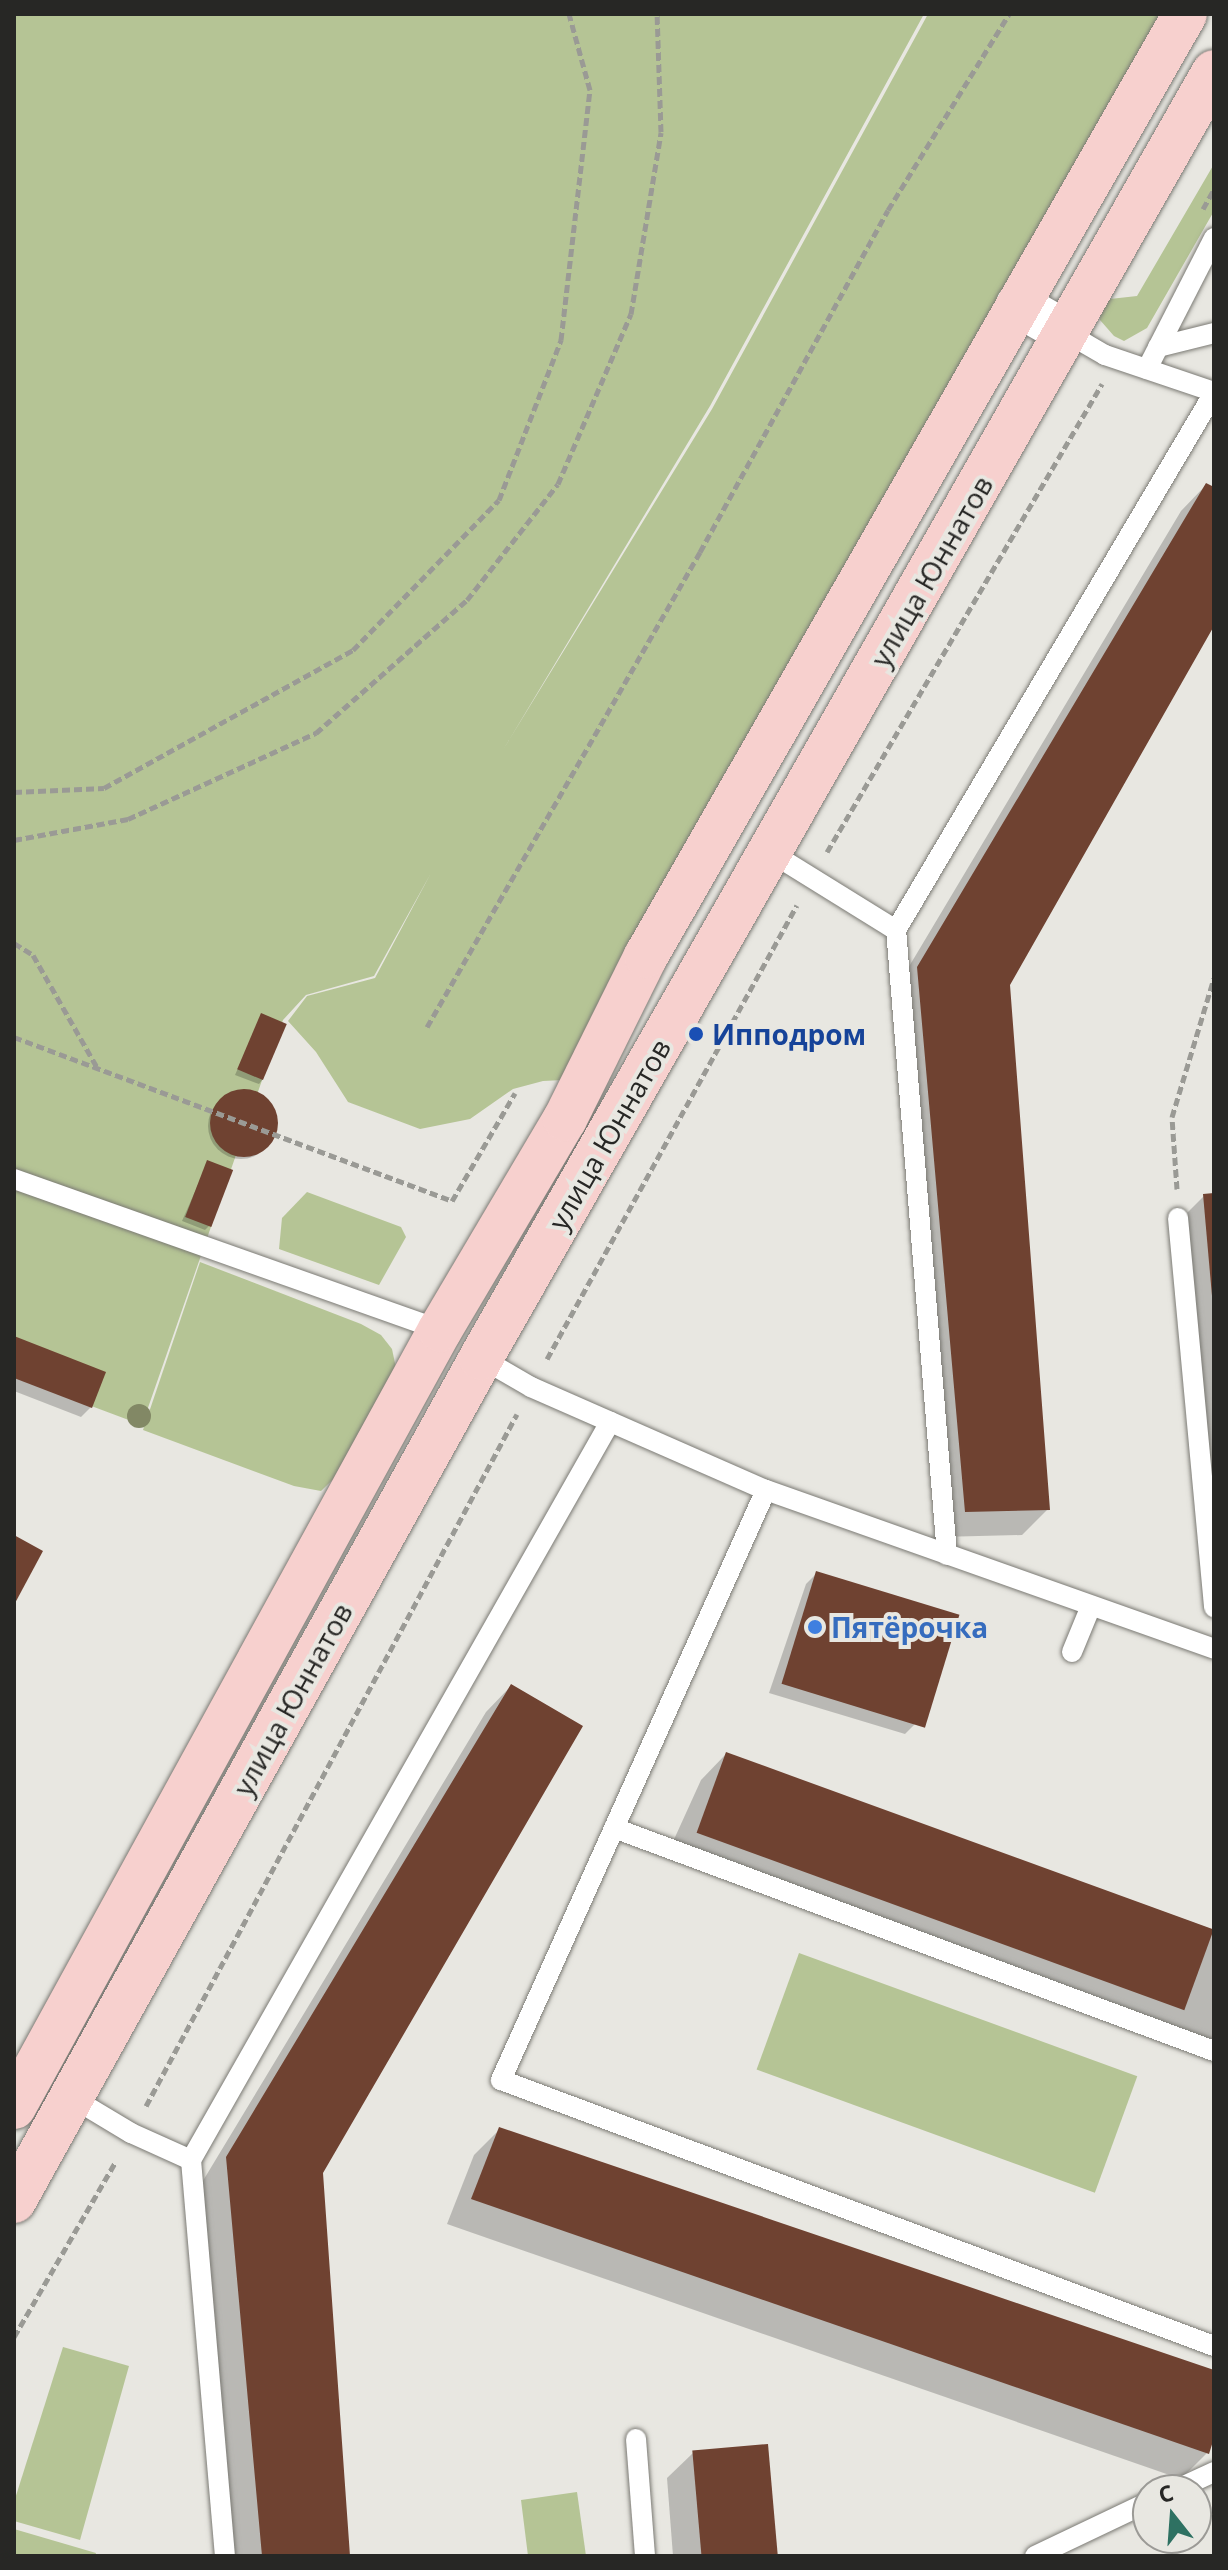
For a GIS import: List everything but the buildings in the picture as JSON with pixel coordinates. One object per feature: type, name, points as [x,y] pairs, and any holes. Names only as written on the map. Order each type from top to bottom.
[{"type":"main road","name":"улица Юннатов","points":[[23,2090],[440,1330],[565,1119],[646,956],[1185,14]]},
{"type":"main road","name":"улица Юннатов","points":[[14,2201],[481,1358],[1214,72]]},
{"type":"street","points":[[1018,305],[1067,333]]},
{"type":"lane","points":[[1147,369],[1214,238]]},
{"type":"lane","points":[[947,1555],[896,930],[1214,392],[1105,355],[1067,333]]},
{"type":"lane","points":[[1158,347],[1214,333]]},
{"type":"lane","points":[[770,852],[896,930]]},
{"type":"lane","points":[[14,1179],[440,1330]]},
{"type":"lane","points":[[1178,1218],[1214,1607]]},
{"type":"lane","points":[[481,1358],[531,1387],[766,1490],[1214,1649]]},
{"type":"lane","points":[[225,2556],[191,2160],[610,1422]]},
{"type":"lane","points":[[766,1490],[501,2080],[1214,2346]]},
{"type":"lane","points":[[1072,1652],[1091,1606]]},
{"type":"lane","points":[[614,1828],[1214,2051]]},
{"type":"lane","points":[[23,2090],[71,2098],[131,2133],[191,2160]]},
{"type":"lane","points":[[636,2439],[645,2556]]},
{"type":"lane","points":[[1035,2556],[1132,2510]]},
{"type":"path","points":[[14,792],[104,788],[353,650],[499,500],[561,340],[590,90],[569,14]]},
{"type":"path","points":[[14,840],[128,819],[316,733],[467,600],[495,565],[558,484],[631,314],[661,132],[657,14]]},
{"type":"path","points":[[427,1027],[700,552],[888,210],[1009,14]]},
{"type":"path","points":[[14,943],[33,955],[97,1067]]},
{"type":"path","points":[[1178,1218],[1172,1117],[1214,978]]},
{"type":"path","points":[[14,1037],[452,1201],[515,1093]]},
{"type":"path","points":[[14,2337],[131,2133],[531,1387]]},
{"type":"green space","points":[[14,14],[924,14],[710,406],[503,750],[712,409],[928,14],[1185,14],[584,1079],[543,1081],[513,1089],[470,1119],[420,1129],[348,1102],[316,1052],[288,1021],[307,996],[375,978],[431,873],[374,976],[306,995],[283,1020],[142,1425],[14,1377]]},
{"type":"green space","points":[[1214,164],[1214,211],[1147,328],[1124,341],[1114,336],[1100,320],[1101,300],[1137,296]]},
{"type":"green space","points":[[307,1192],[401,1227],[406,1237],[379,1285],[279,1249],[282,1218]]},
{"type":"green space","points":[[200,1262],[361,1324],[381,1335],[392,1349],[396,1368],[351,1462],[321,1491],[294,1486],[143,1430]]},
{"type":"green space","points":[[799,1953],[1137,2076],[1095,2193],[757,2070]]},
{"type":"green space","points":[[63,2347],[129,2366],[80,2540],[14,2521],[14,2502]]},
{"type":"green space","points":[[577,2492],[586,2556],[528,2556],[521,2500]]},
{"type":"green space","points":[[14,2529],[96,2553],[95,2556],[14,2556]]},
{"type":"place","name":"Ипподром","points":[[696,1034]]},
{"type":"place","name":"Пятёрочка","points":[[815,1627]]}]
